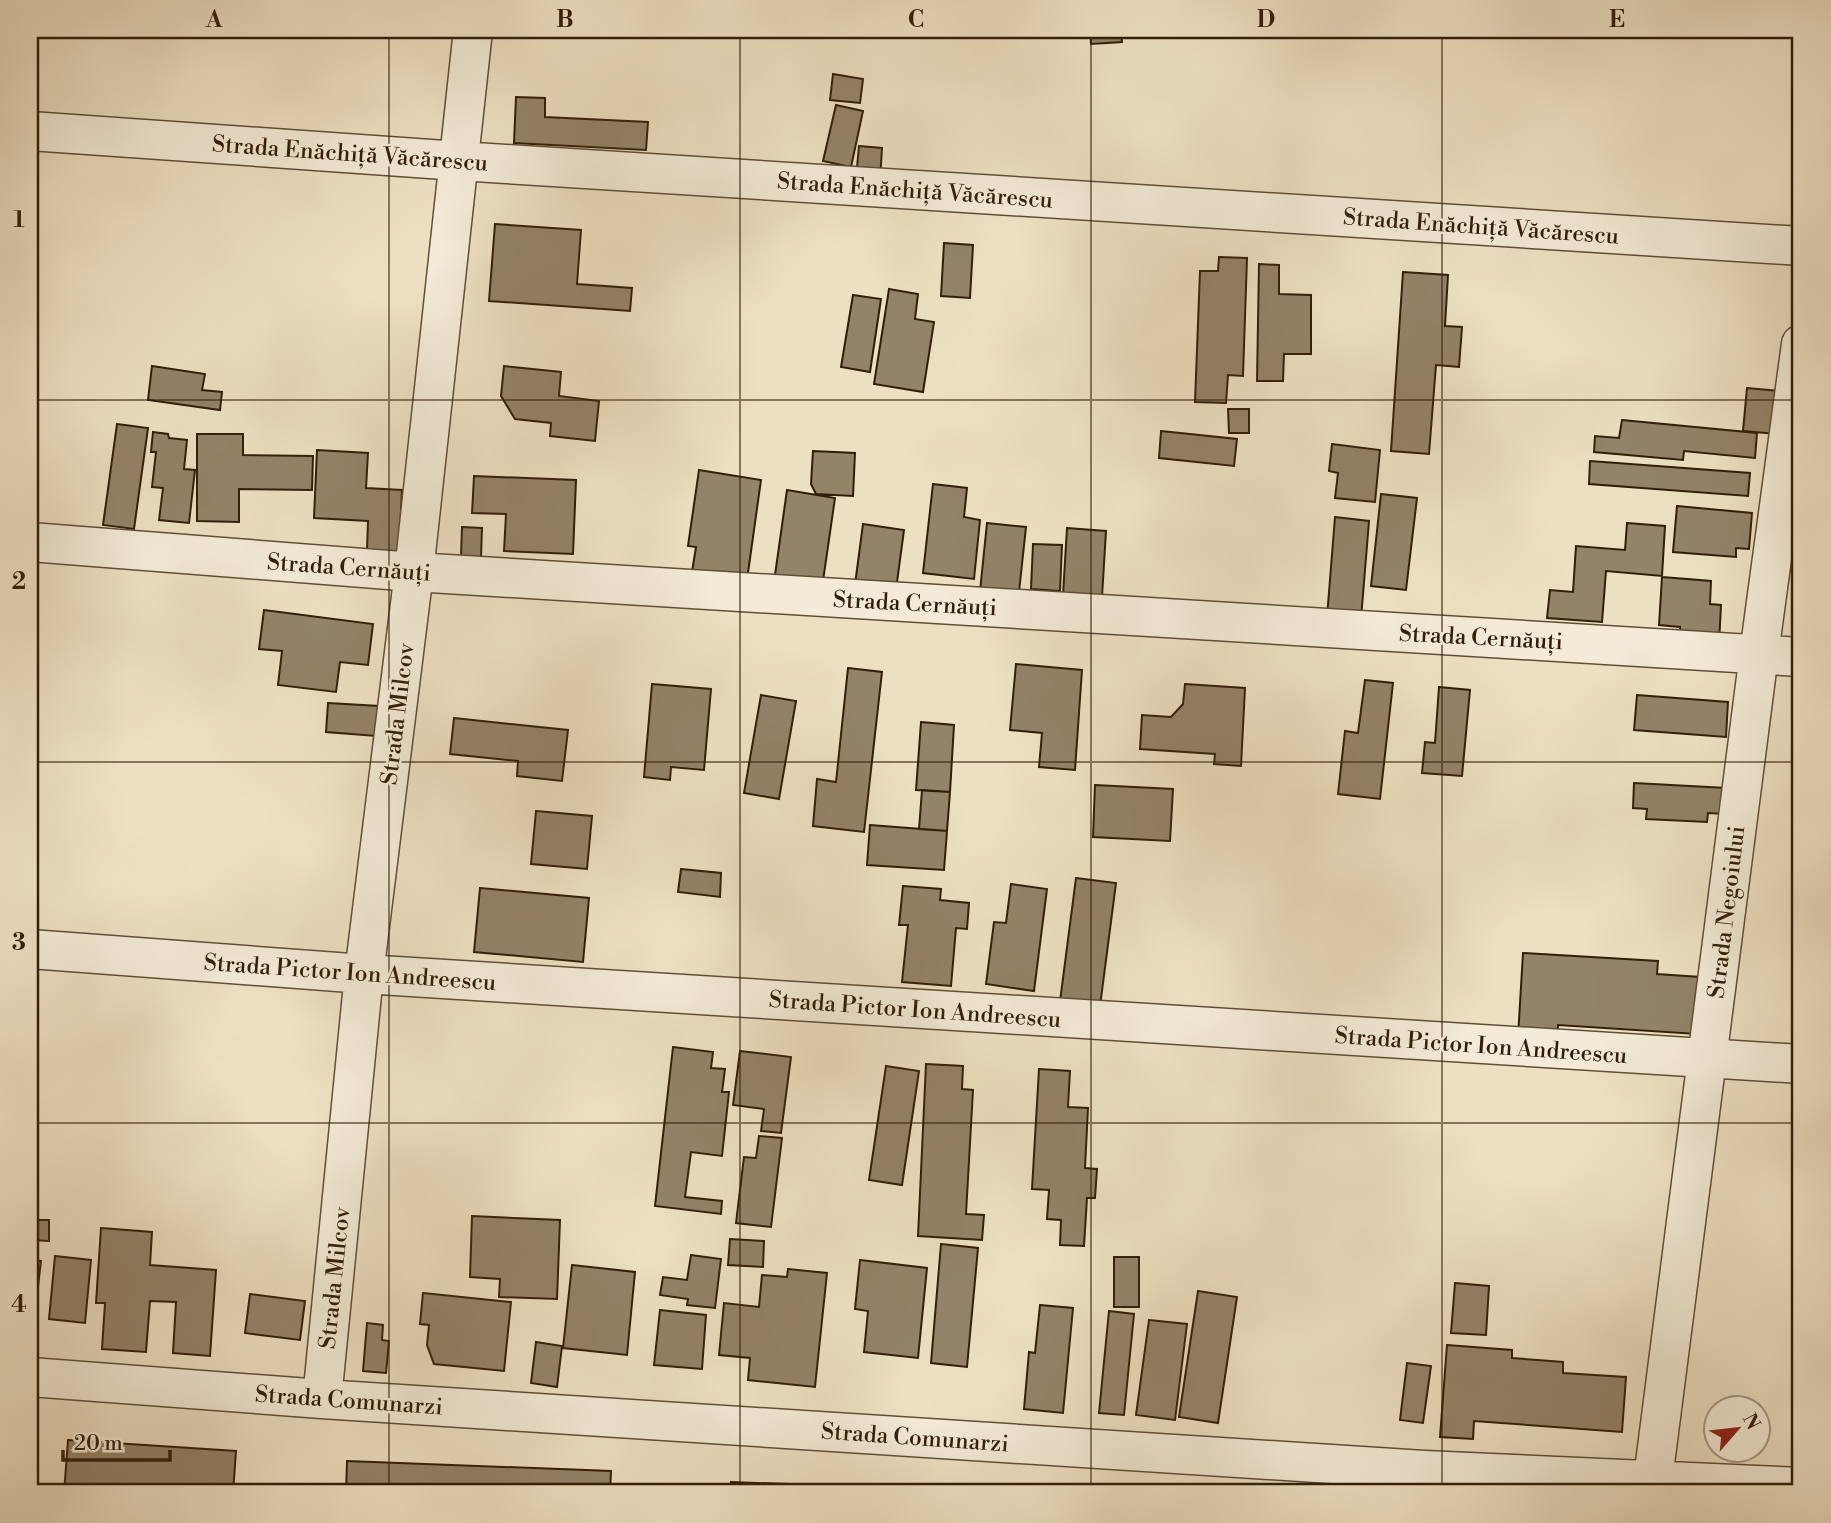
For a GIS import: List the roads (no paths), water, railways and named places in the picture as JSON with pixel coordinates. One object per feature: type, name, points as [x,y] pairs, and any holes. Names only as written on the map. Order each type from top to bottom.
[{"type":"street","name":"Strada Milcov","points":[[321,1399],[364,974],[414,572],[473,30]]},
{"type":"street","name":"Strada Enăchiță Văcărescu","points":[[30,131],[459,161],[1801,246]]},
{"type":"street","name":"Strada Negoiului","points":[[1653,1479],[1801,344]]},
{"type":"street","name":"Strada Cernăuți","points":[[30,542],[414,572],[1801,657]]},
{"type":"street","name":"Strada Pictor Ion Andreescu","points":[[30,949],[364,974],[1801,1064]]},
{"type":"street","name":"Strada Comunarzi","points":[[30,1377],[1423,1482],[1653,1479],[1801,1487]]}]
